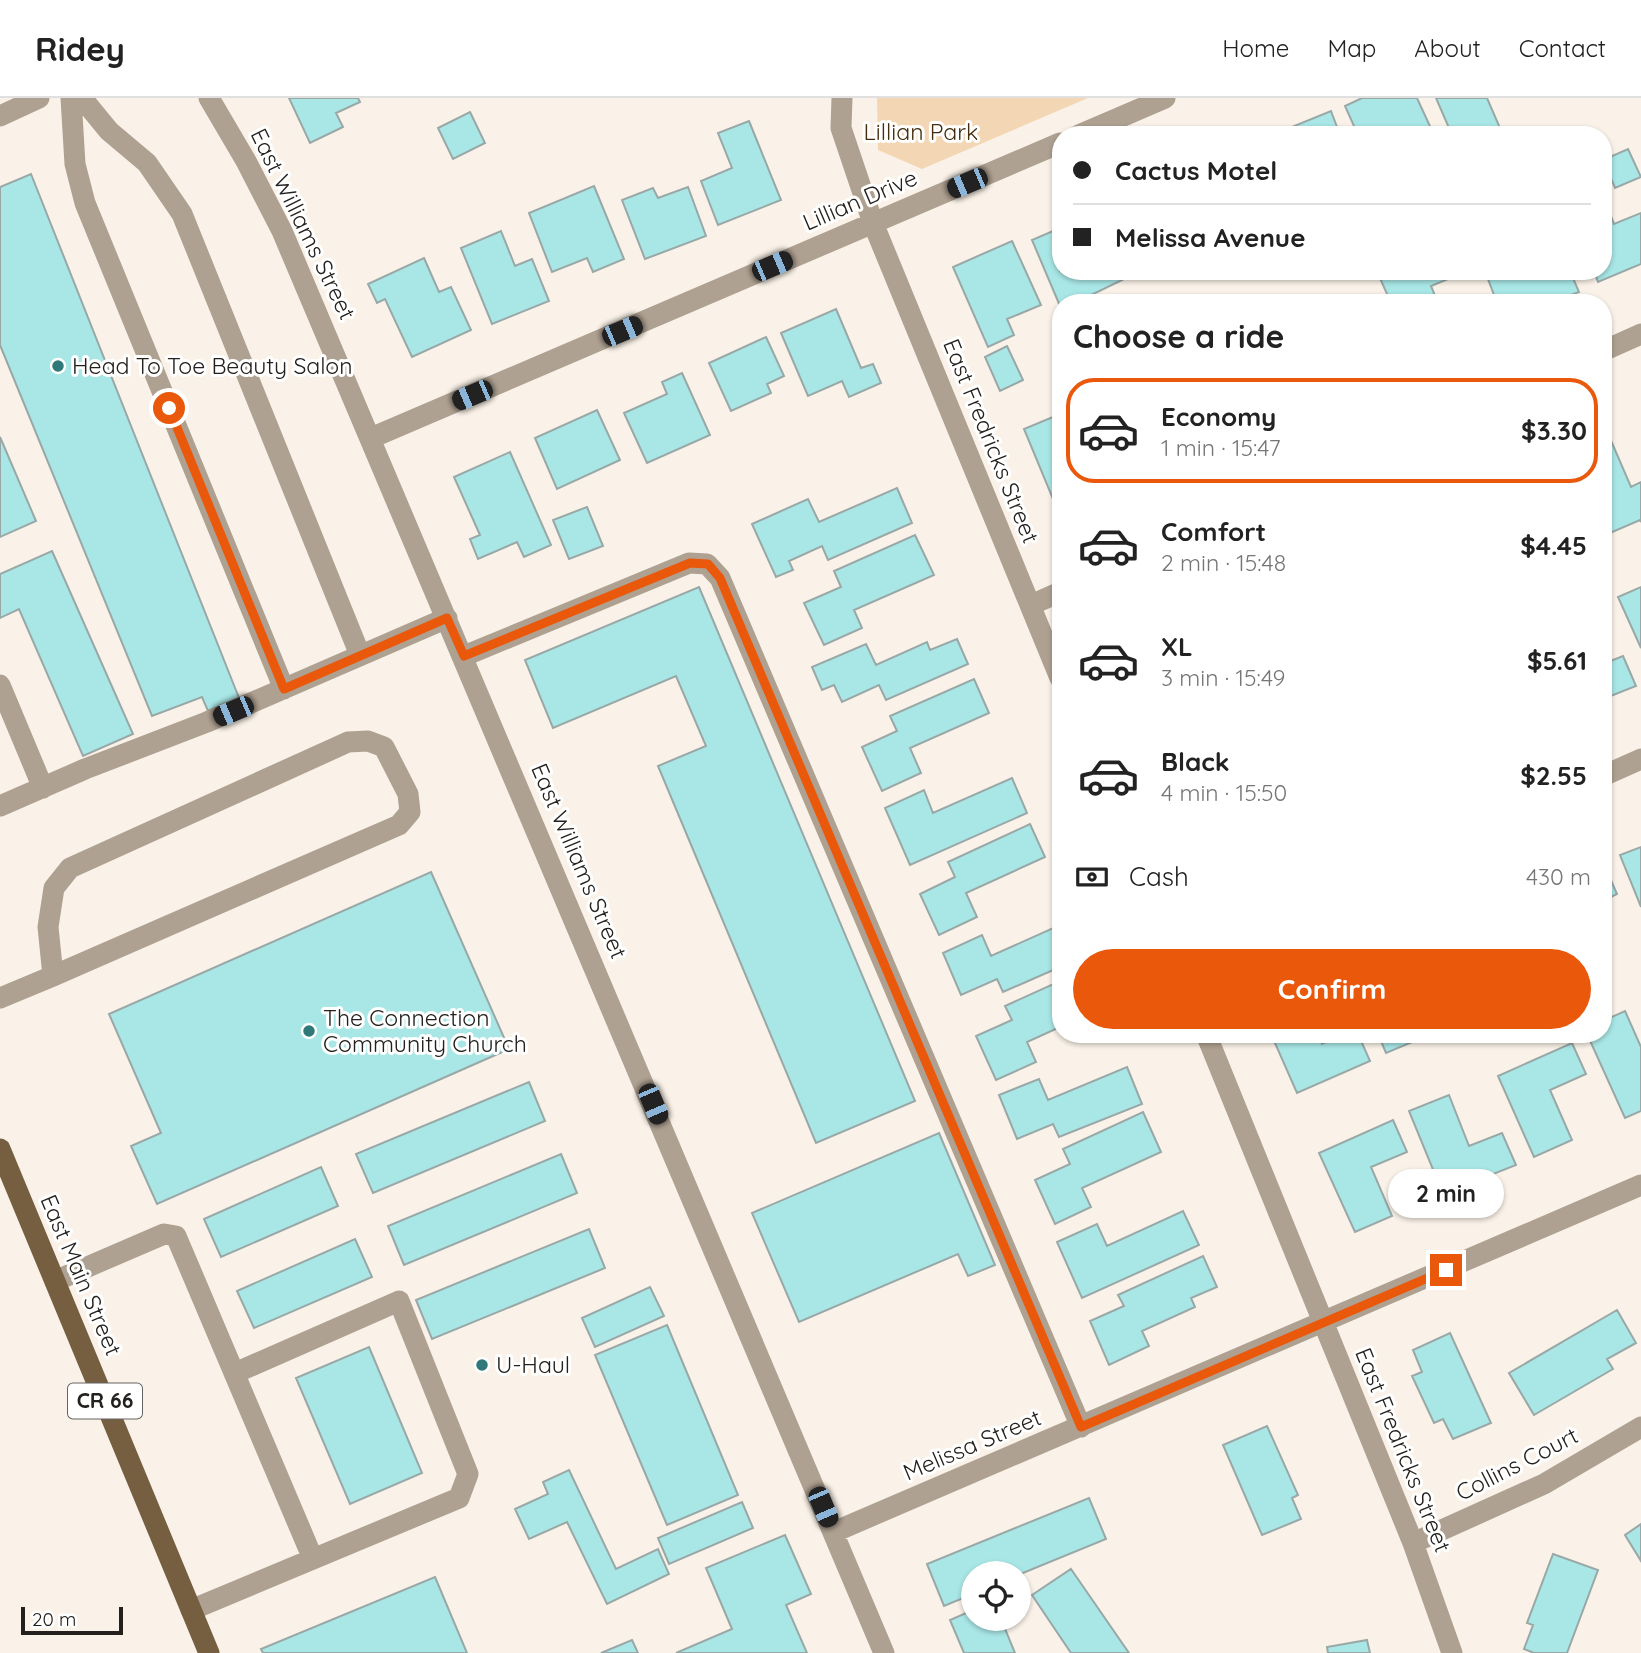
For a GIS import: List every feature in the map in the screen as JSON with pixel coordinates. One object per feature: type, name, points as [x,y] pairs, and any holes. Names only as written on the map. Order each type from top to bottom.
[{"type":"main road","name":"East Main Street","points":[[0,1149],[209,1653]]},
{"type":"street","points":[[0,116],[39,98]]},
{"type":"street","points":[[71,98],[75,164],[85,203],[284,689]]},
{"type":"street","points":[[82,98],[109,131],[147,163],[182,214],[360,655]]},
{"type":"street","name":"East Williams Street","points":[[209,98],[246,161],[282,231],[884,1653]]},
{"type":"street","name":"East Fredricks Street","points":[[842,98],[841,128],[873,223],[1052,658]]},
{"type":"street","points":[[1100,126],[1165,98]]},
{"type":"street","name":"Lillian Drive","points":[[371,438],[1052,146]]},
{"type":"street","points":[[1612,347],[1641,334]]},
{"type":"street","points":[[464,656],[690,563],[708,564],[720,578],[1081,1427]]},
{"type":"street","points":[[1031,605],[1052,596]]},
{"type":"street","points":[[0,806],[207,722],[447,618]]},
{"type":"street","points":[[1,685],[43,788]]},
{"type":"street","points":[[0,998],[53,976],[399,825],[410,811],[408,794],[384,747],[368,741],[348,743],[70,868],[54,888],[48,928],[53,976]]},
{"type":"street","points":[[1612,772],[1641,759]]},
{"type":"street","name":"East Fredricks Street","points":[[1210,1043],[1413,1543],[1452,1653]]},
{"type":"street","name":"Melissa Street","points":[[834,1532],[1641,1185]]},
{"type":"street","points":[[55,1281],[164,1234],[176,1236],[313,1559]]},
{"type":"street","points":[[191,1610],[458,1498],[468,1474],[399,1301],[235,1373]]},
{"type":"street","name":"Collins Court","points":[[1413,1543],[1544,1484],[1641,1427]]},
{"type":"green space","name":"Lillian Park","points":[[877,98],[1088,98],[922,169],[878,150]]},
{"type":"building","points":[[289,98],[358,98],[360,102],[336,113],[343,127],[310,143]]},
{"type":"building","points":[[1362,98],[1417,98],[1430,126],[1354,126],[1345,106]]},
{"type":"building","points":[[1436,98],[1487,98],[1499,126],[1448,126]]},
{"type":"building","points":[[1331,111],[1337,126],[1294,126]]},
{"type":"building","points":[[470,112],[485,143],[453,159],[438,128]]},
{"type":"building","points":[[749,121],[781,200],[718,225],[701,181],[732,168],[718,133]]},
{"type":"building","points":[[1628,149],[1641,177],[1615,188],[1612,181],[1612,156]]},
{"type":"building","points":[[31,174],[239,698],[208,711],[202,697],[152,716],[0,345],[0,187]]},
{"type":"building","points":[[594,186],[624,259],[593,272],[587,258],[552,272],[529,213]]},
{"type":"building","points":[[688,187],[706,236],[645,259],[622,200],[653,188],[658,198]]},
{"type":"building","points":[[1641,213],[1641,264],[1612,276],[1612,219],[1614,224]]},
{"type":"building","points":[[501,231],[515,266],[532,259],[549,301],[492,324],[461,248]]},
{"type":"building","points":[[1052,231],[1052,280],[1122,280],[1093,294],[1055,294],[1032,240]]},
{"type":"building","points":[[1012,241],[1041,305],[1007,319],[1014,335],[988,347],[953,267]]},
{"type":"building","points":[[424,258],[439,292],[451,287],[471,330],[412,357],[385,299],[377,303],[368,284]]},
{"type":"building","points":[[1381,280],[1446,280],[1431,286],[1434,294],[1387,294]]},
{"type":"building","points":[[1488,280],[1574,280],[1579,292],[1574,294],[1494,294]]},
{"type":"building","points":[[836,309],[861,368],[873,364],[881,383],[849,397],[842,381],[808,396],[781,333]]},
{"type":"building","points":[[766,337],[784,376],[767,384],[771,393],[731,411],[709,363]]},
{"type":"building","points":[[1007,346],[1023,380],[1000,391],[985,357]]},
{"type":"building","points":[[682,373],[710,435],[647,463],[624,413],[667,394],[662,382]]},
{"type":"building","points":[[597,410],[620,460],[557,489],[535,438]]},
{"type":"building","points":[[1052,417],[1052,497],[1024,429]]},
{"type":"building","points":[[0,437],[36,521],[0,537]]},
{"type":"building","points":[[1612,443],[1631,487],[1641,482],[1641,522],[1640,520],[1612,532]]},
{"type":"building","points":[[510,452],[551,545],[524,557],[517,542],[478,559],[470,539],[480,535],[454,477]]},
{"type":"building","points":[[897,488],[912,523],[828,560],[822,546],[789,561],[793,570],[776,577],[752,524],[808,499],[819,522]]},
{"type":"building","points":[[587,507],[603,546],[569,559],[553,520]]},
{"type":"building","points":[[915,535],[934,575],[854,610],[862,628],[824,645],[804,603],[841,587],[834,571]]},
{"type":"building","points":[[52,551],[133,734],[83,756],[19,609],[0,618],[0,574]]},
{"type":"building","points":[[699,587],[915,1101],[816,1143],[658,766],[706,746],[676,676],[553,728],[525,660]]},
{"type":"building","points":[[1641,587],[1641,648],[1618,597]]},
{"type":"building","points":[[957,639],[968,664],[886,700],[879,685],[842,702],[834,685],[822,690],[812,667],[866,644],[876,665],[927,642],[930,650]]},
{"type":"building","points":[[1623,656],[1636,686],[1612,695],[1612,660]]},
{"type":"building","points":[[974,679],[989,713],[910,748],[921,773],[882,791],[862,747],[897,731],[890,716]]},
{"type":"building","points":[[1012,778],[1027,813],[910,865],[885,808],[924,790],[933,813]]},
{"type":"building","points":[[1030,824],[1045,857],[966,893],[977,917],[939,935],[920,894],[955,877],[948,862]]},
{"type":"building","points":[[1641,847],[1641,907],[1620,855]]},
{"type":"building","name":"The Connection Community Church","points":[[431,872],[509,1049],[157,1204],[131,1146],[161,1133],[109,1014]]},
{"type":"building","points":[[1612,883],[1617,894],[1612,896]]},
{"type":"building","points":[[1052,929],[1052,971],[1003,992],[997,979],[961,995],[943,953],[982,935],[991,956]]},
{"type":"building","points":[[1052,985],[1052,1031],[1027,1042],[1036,1062],[996,1080],[976,1036],[1012,1020],[1005,1006]]},
{"type":"building","points":[[1625,1011],[1641,1047],[1641,1111],[1625,1118],[1591,1043],[1612,1043],[1612,1017]]},
{"type":"building","points":[[1275,1043],[1362,1043],[1370,1061],[1297,1093]]},
{"type":"building","points":[[1382,1043],[1410,1043],[1386,1053]]},
{"type":"building","points":[[1572,1043],[1586,1074],[1550,1090],[1572,1140],[1534,1157],[1498,1076]]},
{"type":"building","points":[[1127,1067],[1142,1104],[1059,1137],[1053,1124],[1017,1139],[999,1095],[1039,1079],[1048,1100]]},
{"type":"building","points":[[529,1082],[545,1121],[373,1193],[356,1154]]},
{"type":"building","points":[[1449,1095],[1469,1146],[1502,1133],[1516,1165],[1443,1194],[1409,1111]]},
{"type":"building","points":[[1143,1112],[1161,1152],[1082,1188],[1091,1207],[1055,1224],[1035,1180],[1070,1164],[1063,1149]]},
{"type":"building","points":[[1393,1120],[1407,1152],[1371,1167],[1392,1216],[1355,1232],[1319,1153]]},
{"type":"building","points":[[939,1133],[995,1265],[968,1276],[958,1254],[799,1322],[752,1213]]},
{"type":"building","points":[[561,1154],[577,1193],[404,1265],[388,1226]]},
{"type":"building","points":[[321,1167],[338,1206],[221,1257],[204,1219]]},
{"type":"building","points":[[1183,1211],[1199,1245],[1082,1298],[1057,1242],[1097,1224],[1107,1246]]},
{"type":"building","points":[[589,1229],[605,1268],[432,1339],[416,1300]]},
{"type":"building","points":[[355,1239],[372,1277],[254,1328],[237,1291]]},
{"type":"building","points":[[1203,1256],[1217,1287],[1191,1298],[1195,1307],[1142,1331],[1149,1346],[1109,1365],[1090,1321],[1124,1306],[1118,1295]]},
{"type":"building","points":[[650,1287],[664,1316],[595,1347],[582,1318]]},
{"type":"building","points":[[1617,1310],[1636,1343],[1607,1359],[1613,1369],[1534,1415],[1509,1373]]},
{"type":"building","points":[[667,1325],[738,1495],[667,1525],[595,1355]]},
{"type":"building","points":[[1450,1333],[1491,1423],[1453,1439],[1443,1419],[1434,1423],[1412,1376],[1422,1372],[1413,1350]]},
{"type":"building","points":[[369,1347],[422,1473],[350,1504],[296,1378]]},
{"type":"building","points":[[1267,1426],[1298,1495],[1292,1498],[1301,1519],[1262,1535],[1223,1445]]},
{"type":"building","points":[[569,1470],[616,1569],[658,1549],[669,1574],[607,1604],[567,1522],[529,1539],[515,1509],[548,1494],[543,1482]]},
{"type":"building","points":[[1089,1498],[1106,1539],[1031,1570],[1031,1561],[961,1561],[961,1599],[944,1606],[927,1564]]},
{"type":"building","points":[[742,1502],[753,1528],[669,1564],[658,1538]]},
{"type":"building","points":[[1641,1524],[1641,1561],[1625,1535]]},
{"type":"building","points":[[785,1535],[811,1594],[786,1605],[807,1653],[676,1653],[732,1629],[706,1568]]},
{"type":"building","points":[[1553,1554],[1598,1570],[1567,1653],[1534,1653],[1524,1649],[1533,1625],[1527,1623]]},
{"type":"building","points":[[1071,1569],[1129,1653],[1071,1653],[1032,1595]]},
{"type":"building","points":[[435,1577],[467,1653],[263,1653],[261,1649]]},
{"type":"building","points":[[961,1615],[961,1631],[1006,1631],[1015,1653],[964,1653],[950,1620]]},
{"type":"building","points":[[632,1640],[638,1653],[601,1653]]},
{"type":"building","points":[[1367,1640],[1370,1653],[1328,1653],[1327,1647]]},
{"type":"place","name":"Head To Toe Beauty Salon","points":[[58,366]]},
{"type":"place","name":"The Connection Community Church","points":[[309,1031]]},
{"type":"place","name":"U-Haul","points":[[482,1365]]},
{"type":"route","points":[[169,408],[284,689],[447,618],[464,656],[690,563],[708,564],[720,578],[1081,1427],[1446,1270]]}]
